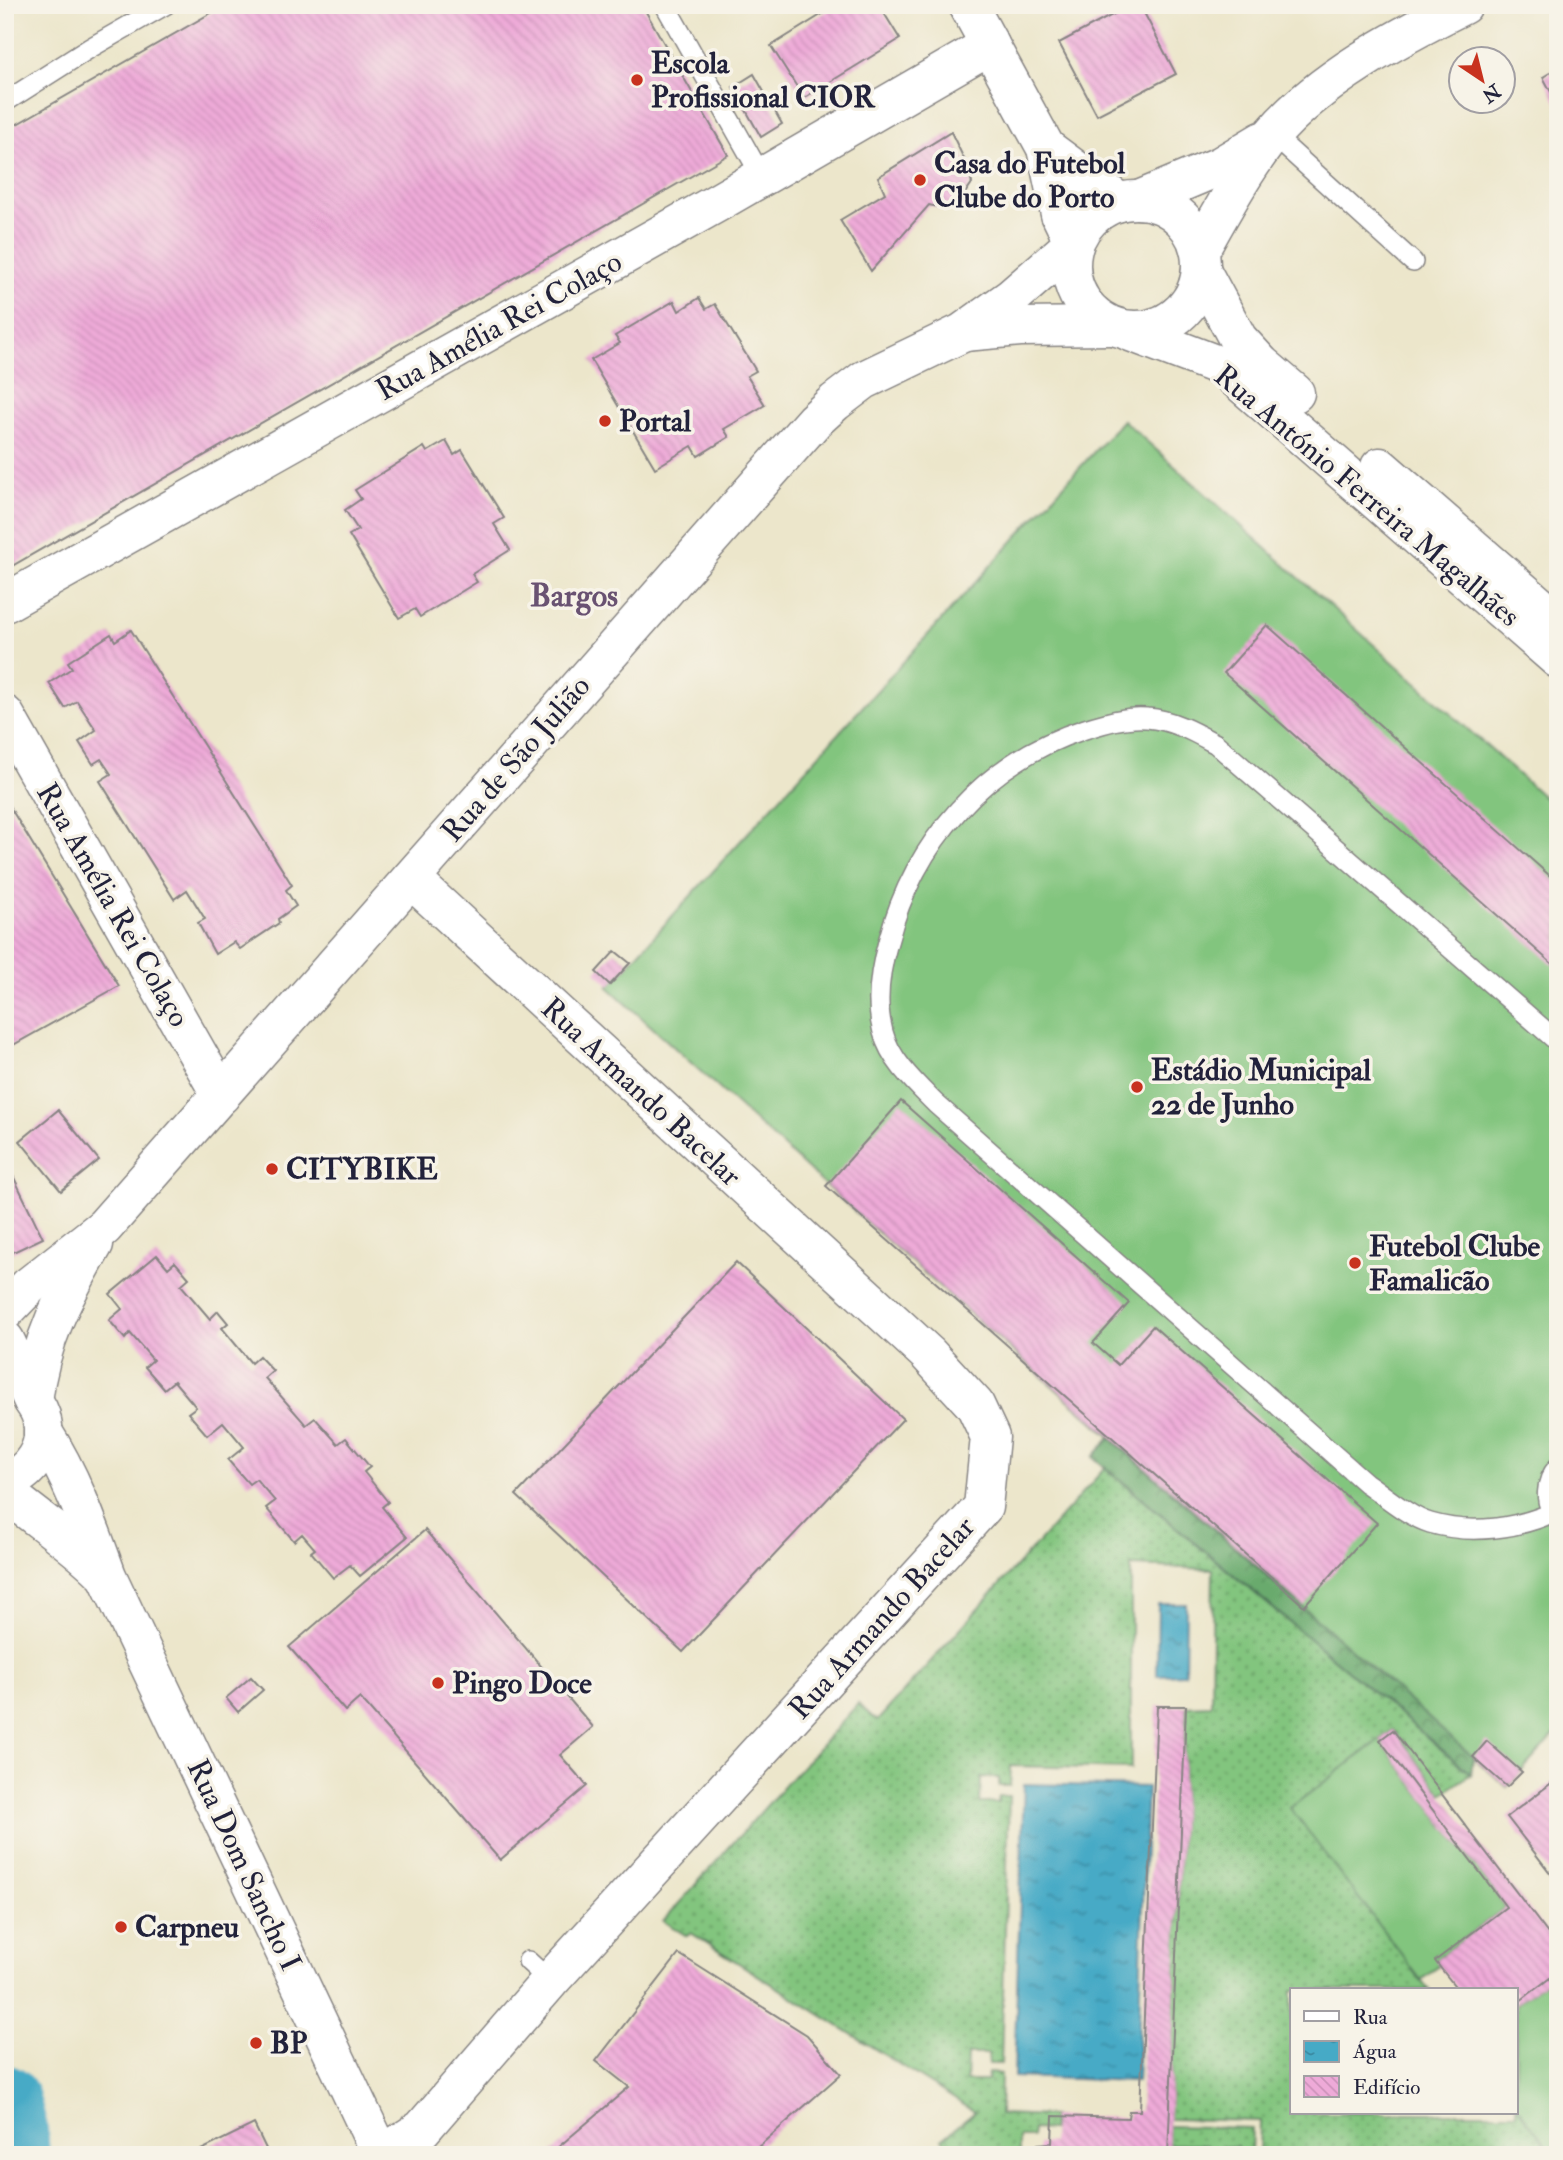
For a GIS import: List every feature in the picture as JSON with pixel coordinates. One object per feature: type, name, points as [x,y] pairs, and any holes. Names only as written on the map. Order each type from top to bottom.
[{"type":"street","points":[[968,5],[1046,148],[1060,214],[1074,243]]},
{"type":"street","points":[[1273,135],[1220,166],[1100,211],[1084,225],[1074,243],[1070,268],[1075,292],[1090,312],[1119,329],[1149,330],[1168,323],[1185,310],[1196,292],[1201,261],[1243,178],[1273,135],[1317,93],[1369,57],[1414,16],[1463,5]]},
{"type":"street","name":"Rua Amélia Rei Colaço","points":[[5,603],[762,177],[990,45]]},
{"type":"street","points":[[1046,148],[1129,201],[1160,204],[1178,214],[1192,230],[1201,261]]},
{"type":"street","name":"Rua de São Julião","points":[[5,1311],[29,1286],[104,1227],[814,421],[864,380],[962,333],[1011,298],[1074,243]]},
{"type":"street","name":"Rua António Ferreira Magalhães","points":[[1201,261],[1238,339],[1261,364],[1558,622]]},
{"type":"street","name":"Rua de São Julião","points":[[962,333],[1020,327],[1119,329]]},
{"type":"street","name":"Rua António Ferreira Magalhães","points":[[1119,329],[1223,367],[1558,659]]},
{"type":"street","name":"Rua Amélia Rei Colaço","points":[[5,715],[221,1095]]},
{"type":"street","name":"Rua Armando Bacelar","points":[[382,2155],[422,2129],[539,1971],[983,1507],[990,1437],[975,1405],[928,1354],[411,878]]},
{"type":"street","name":"Rua de São Julião","points":[[27,1405],[47,1336],[69,1287],[104,1227]]},
{"type":"street","name":"Rua Dom Sancho I","points":[[5,1340],[27,1405],[60,1458],[76,1492],[107,1576],[382,2155]]},
{"type":"street","points":[[5,1481],[23,1472],[34,1461],[41,1448],[27,1405]]},
{"type":"street","name":"Rua Dom Sancho I","points":[[5,1492],[76,1547],[107,1576]]},
{"type":"street","points":[[5,1516],[44,1524]]},
{"type":"lane","points":[[5,103],[90,48],[165,5]]},
{"type":"lane","points":[[665,5],[762,177]]},
{"type":"lane","points":[[1273,135],[1413,262]]},
{"type":"lane","points":[[1558,1042],[1216,744],[1183,726],[1146,717],[1106,723],[1069,734],[1033,751],[1000,774],[946,823],[922,857],[904,891],[883,961],[879,998],[883,1032],[896,1059],[936,1104],[1366,1483],[1429,1523],[1470,1530],[1512,1526],[1556,1513],[1546,1491],[1551,1474],[1558,1467]]},
{"type":"green space","name":"Estádio Municipal 22 de Junho","points":[[1123,420],[1558,810],[1558,1731],[1507,1787],[826,1186],[608,987]]},
{"type":"green space","points":[[1110,1438],[1473,1757],[1471,1774],[1093,1457]]},
{"type":"green space","points":[[1105,1468],[1471,1774],[1442,1794],[1393,1730],[1291,1808],[1427,1988],[1290,1988],[1290,2114],[1518,2114],[1518,2108],[1554,2155],[1259,2155],[1260,2121],[1169,2119],[1186,1706],[1211,1705],[1213,1569],[1131,1566],[1131,1769],[1011,1766],[1010,1786],[999,1786],[999,1778],[981,1777],[980,1803],[998,1803],[999,1796],[1009,1796],[1001,2064],[989,2064],[988,2054],[967,2054],[966,2081],[987,2081],[988,2073],[1001,2074],[1000,2114],[1053,2116],[1052,2130],[1033,2129],[1032,2137],[1019,2137],[1019,2155],[954,2155],[942,2139],[975,2112],[691,1933],[687,1936],[663,1921],[858,1704],[877,1721]]},
{"type":"green space","points":[[1380,1740],[1506,1907],[1436,1960],[1439,1966],[1421,1980],[1290,1808]]},
{"type":"green space","points":[[1555,1974],[1558,1977],[1558,2155],[1554,2155],[1518,2108],[1518,2002]]},
{"type":"green space","points":[[1169,2126],[1252,2128],[1251,2155],[1237,2155],[1237,2146],[1224,2147],[1224,2153],[1232,2155],[1207,2155],[1207,2145],[1168,2144]]},
{"type":"water","points":[[1158,1604],[1186,1604],[1185,1674],[1157,1675]]},
{"type":"water","points":[[1024,1784],[1147,1787],[1137,2081],[1014,2077]]},
{"type":"building","points":[[225,5],[642,5],[728,155],[5,570],[5,131]]},
{"type":"building","points":[[837,5],[879,5],[900,39],[804,98],[771,46]]},
{"type":"building","points":[[1131,5],[1140,5],[1176,74],[1097,115],[1059,43]]},
{"type":"building","points":[[1558,68],[1558,105],[1543,77]]},
{"type":"building","points":[[754,74],[782,124],[761,137],[733,87]]},
{"type":"building","points":[[951,132],[967,165],[972,183],[963,196],[952,204],[938,207],[929,205],[871,271],[840,220],[885,193],[878,177]]},
{"type":"building","points":[[699,298],[706,309],[715,304],[756,371],[747,376],[765,405],[724,429],[729,437],[698,456],[692,446],[655,468],[591,360],[620,343],[615,336],[674,301],[679,311]]},
{"type":"building","points":[[446,441],[454,455],[462,450],[504,518],[494,524],[510,550],[472,574],[477,582],[420,617],[415,609],[399,618],[349,535],[358,530],[345,510],[361,499],[355,490],[424,447],[427,452]]},
{"type":"building","points":[[1267,625],[1558,883],[1558,969],[1224,673]]},
{"type":"building","points":[[131,630],[292,885],[286,890],[296,906],[278,919],[279,923],[240,949],[234,942],[215,954],[198,923],[205,919],[187,890],[174,899],[100,781],[111,774],[101,759],[93,764],[79,742],[96,730],[77,701],[65,708],[49,683],[72,668],[68,662],[111,634],[115,641]]},
{"type":"building","points":[[5,799],[119,986],[6,1049],[5,1048]]},
{"type":"building","points":[[615,951],[630,963],[610,985],[596,972]]},
{"type":"building","points":[[901,1101],[1129,1303],[1093,1343],[1118,1365],[1153,1326],[1377,1523],[1304,1606],[826,1186]]},
{"type":"building","points":[[58,1110],[99,1160],[61,1191],[20,1141]]},
{"type":"building","points":[[5,1159],[43,1238],[5,1256]]},
{"type":"building","points":[[157,1255],[168,1268],[175,1262],[189,1278],[181,1285],[210,1319],[218,1311],[228,1323],[222,1328],[251,1363],[259,1356],[273,1371],[265,1378],[306,1425],[315,1418],[338,1444],[346,1438],[370,1467],[364,1472],[388,1502],[382,1507],[407,1537],[360,1576],[350,1565],[333,1578],[311,1552],[315,1549],[302,1534],[294,1541],[266,1508],[275,1501],[256,1479],[249,1484],[228,1460],[244,1447],[223,1422],[207,1435],[188,1413],[196,1407],[174,1381],[164,1389],[145,1367],[153,1360],[130,1333],[125,1339],[109,1320],[122,1309],[110,1294]]},
{"type":"building","points":[[736,1262],[903,1419],[683,1652],[516,1495]]},
{"type":"building","name":"Pingo Doce","points":[[425,1530],[593,1727],[560,1755],[587,1786],[500,1860],[360,1698],[345,1711],[289,1647]]},
{"type":"building","points":[[251,1677],[263,1690],[238,1712],[226,1698]]},
{"type":"building","points":[[1157,1706],[1186,1706],[1168,2155],[1038,2155],[1038,2144],[1052,2143],[1053,2116],[1128,2118],[1129,2111],[1140,2111]]},
{"type":"building","points":[[1393,1730],[1558,1947],[1558,1977],[1555,1974],[1518,2002],[1518,1988],[1456,1988],[1435,1961],[1506,1907],[1380,1740]]},
{"type":"building","points":[[1487,1741],[1522,1772],[1507,1787],[1473,1757]]},
{"type":"building","points":[[1558,1778],[1558,1883],[1507,1817]]},
{"type":"building","points":[[679,1954],[807,2035],[841,2074],[749,2155],[549,2155],[629,2087],[596,2061]]},
{"type":"building","points":[[254,2124],[269,2155],[191,2155]]},
{"type":"waterway","points":[[5,2100],[13,2130],[15,2155]]},
{"type":"place","name":"Escola Profissional CIOR","points":[[637,80]]},
{"type":"place","name":"Casa do Futebol Clube do Porto","points":[[920,180]]},
{"type":"place","name":"Portal","points":[[605,421]]},
{"type":"place","name":"Estádio Municipal 22 de Junho","points":[[1137,1087]]},
{"type":"place","name":"CITYBIKE","points":[[272,1169]]},
{"type":"place","name":"Futebol Clube Famalicão","points":[[1355,1263]]},
{"type":"place","name":"Pingo Doce","points":[[438,1683]]},
{"type":"place","name":"Carpneu","points":[[121,1927]]},
{"type":"place","name":"BP","points":[[256,2043]]},
{"type":"district","name":"Bargos","points":[[574,596]]}]
